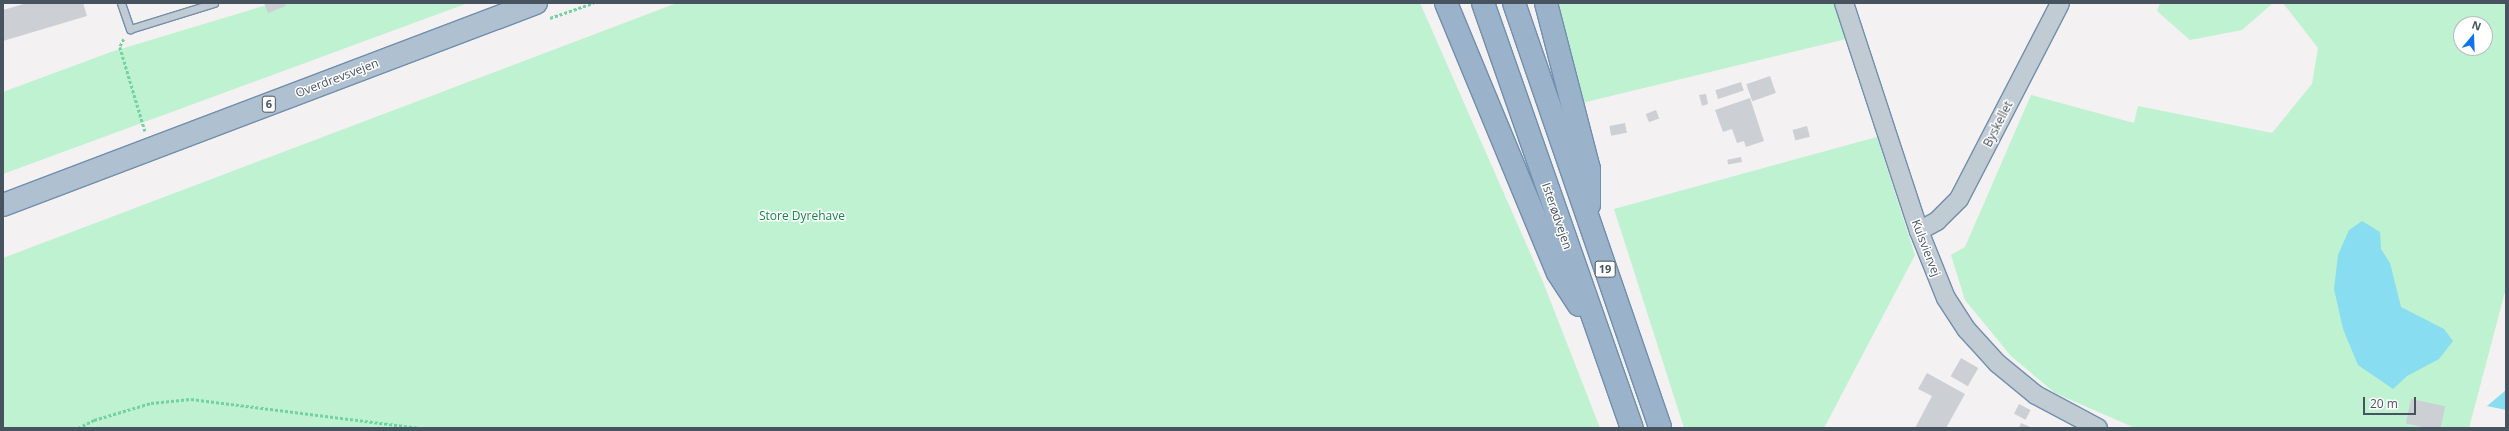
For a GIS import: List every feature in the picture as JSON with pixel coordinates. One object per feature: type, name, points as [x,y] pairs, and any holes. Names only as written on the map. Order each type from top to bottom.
[{"type":"highway","points":[[1446,3],[1558,272],[1598,335]]},
{"type":"highway","name":"Isterødvejen","points":[[1483,3],[1598,335],[1632,428]]},
{"type":"highway","name":"19","points":[[1514,3],[1660,428]]},
{"type":"highway","points":[[1546,3],[1589,170],[1590,226]]},
{"type":"main road","name":"Overdrevsvejen","points":[[3,205],[536,3]]},
{"type":"street","name":"Kulsviervej","points":[[1844,3],[1919,231],[1946,298],[1967,330],[1997,363],[2036,395],[2098,428]]},
{"type":"street","name":"Byskellet","points":[[1919,231],[1936,221],[1959,199],[2060,3]]},
{"type":"lane","points":[[121,3],[130,29],[214,3]]},
{"type":"path","points":[[130,29],[120,47],[150,149]]},
{"type":"path","points":[[78,428],[94,420],[151,403],[191,399],[422,428]]},
{"type":"green space","points":[[273,3],[468,3],[3,174],[3,92],[111,52]]},
{"type":"green space","name":"Store Dyrehave","points":[[677,3],[1420,3],[1543,282],[1600,428],[3,428],[3,258]]},
{"type":"green space","points":[[1558,3],[1834,3],[1846,39],[1582,103]]},
{"type":"green space","points":[[2160,3],[2273,3],[2242,30],[2190,40],[2157,11]]},
{"type":"green space","points":[[2283,3],[2506,3],[2506,288],[2469,428],[2135,428],[2055,393],[2011,356],[1965,300],[1951,255],[1965,247],[2031,95],[2134,123],[2138,106],[2272,133],[2312,84],[2318,48]]},
{"type":"green space","points":[[1877,137],[1915,255],[1824,428],[1684,428],[1614,209]]},
{"type":"water","points":[[2362,221],[2380,232],[2381,249],[2390,263],[2401,307],[2444,329],[2453,341],[2439,359],[2407,376],[2393,389],[2358,365],[2343,329],[2334,289],[2338,255],[2349,230]]},
{"type":"water","points":[[2506,390],[2506,410],[2487,406]]},
{"type":"building","points":[[27,3],[83,3],[87,16],[3,41],[3,10]]},
{"type":"building","points":[[264,3],[285,3],[286,6],[268,13]]},
{"type":"building","points":[[1770,76],[1776,93],[1752,101],[1746,84]]},
{"type":"building","points":[[1741,82],[1744,91],[1718,99],[1715,90]]},
{"type":"building","points":[[1706,94],[1708,104],[1702,106],[1699,95]]},
{"type":"building","points":[[1750,98],[1764,141],[1746,147],[1744,141],[1737,143],[1732,129],[1723,132],[1715,110]]},
{"type":"building","points":[[1656,110],[1659,118],[1649,122],[1646,114]]},
{"type":"building","points":[[1625,123],[1627,133],[1611,136],[1609,126]]},
{"type":"building","points":[[1807,126],[1810,137],[1795,141],[1793,130]]},
{"type":"building","points":[[1741,157],[1742,162],[1728,165],[1727,160]]},
{"type":"building","points":[[1961,358],[1978,368],[1968,386],[1950,376]]},
{"type":"building","points":[[1927,373],[1965,394],[1946,428],[1915,428],[1932,396],[1918,389]]},
{"type":"building","points":[[2411,399],[2445,406],[2441,428],[2427,428],[2406,423]]},
{"type":"building","points":[[2019,404],[2031,410],[2026,420],[2014,414]]},
{"type":"building","points":[[2021,423],[2030,427],[2030,428],[2019,428]]}]
